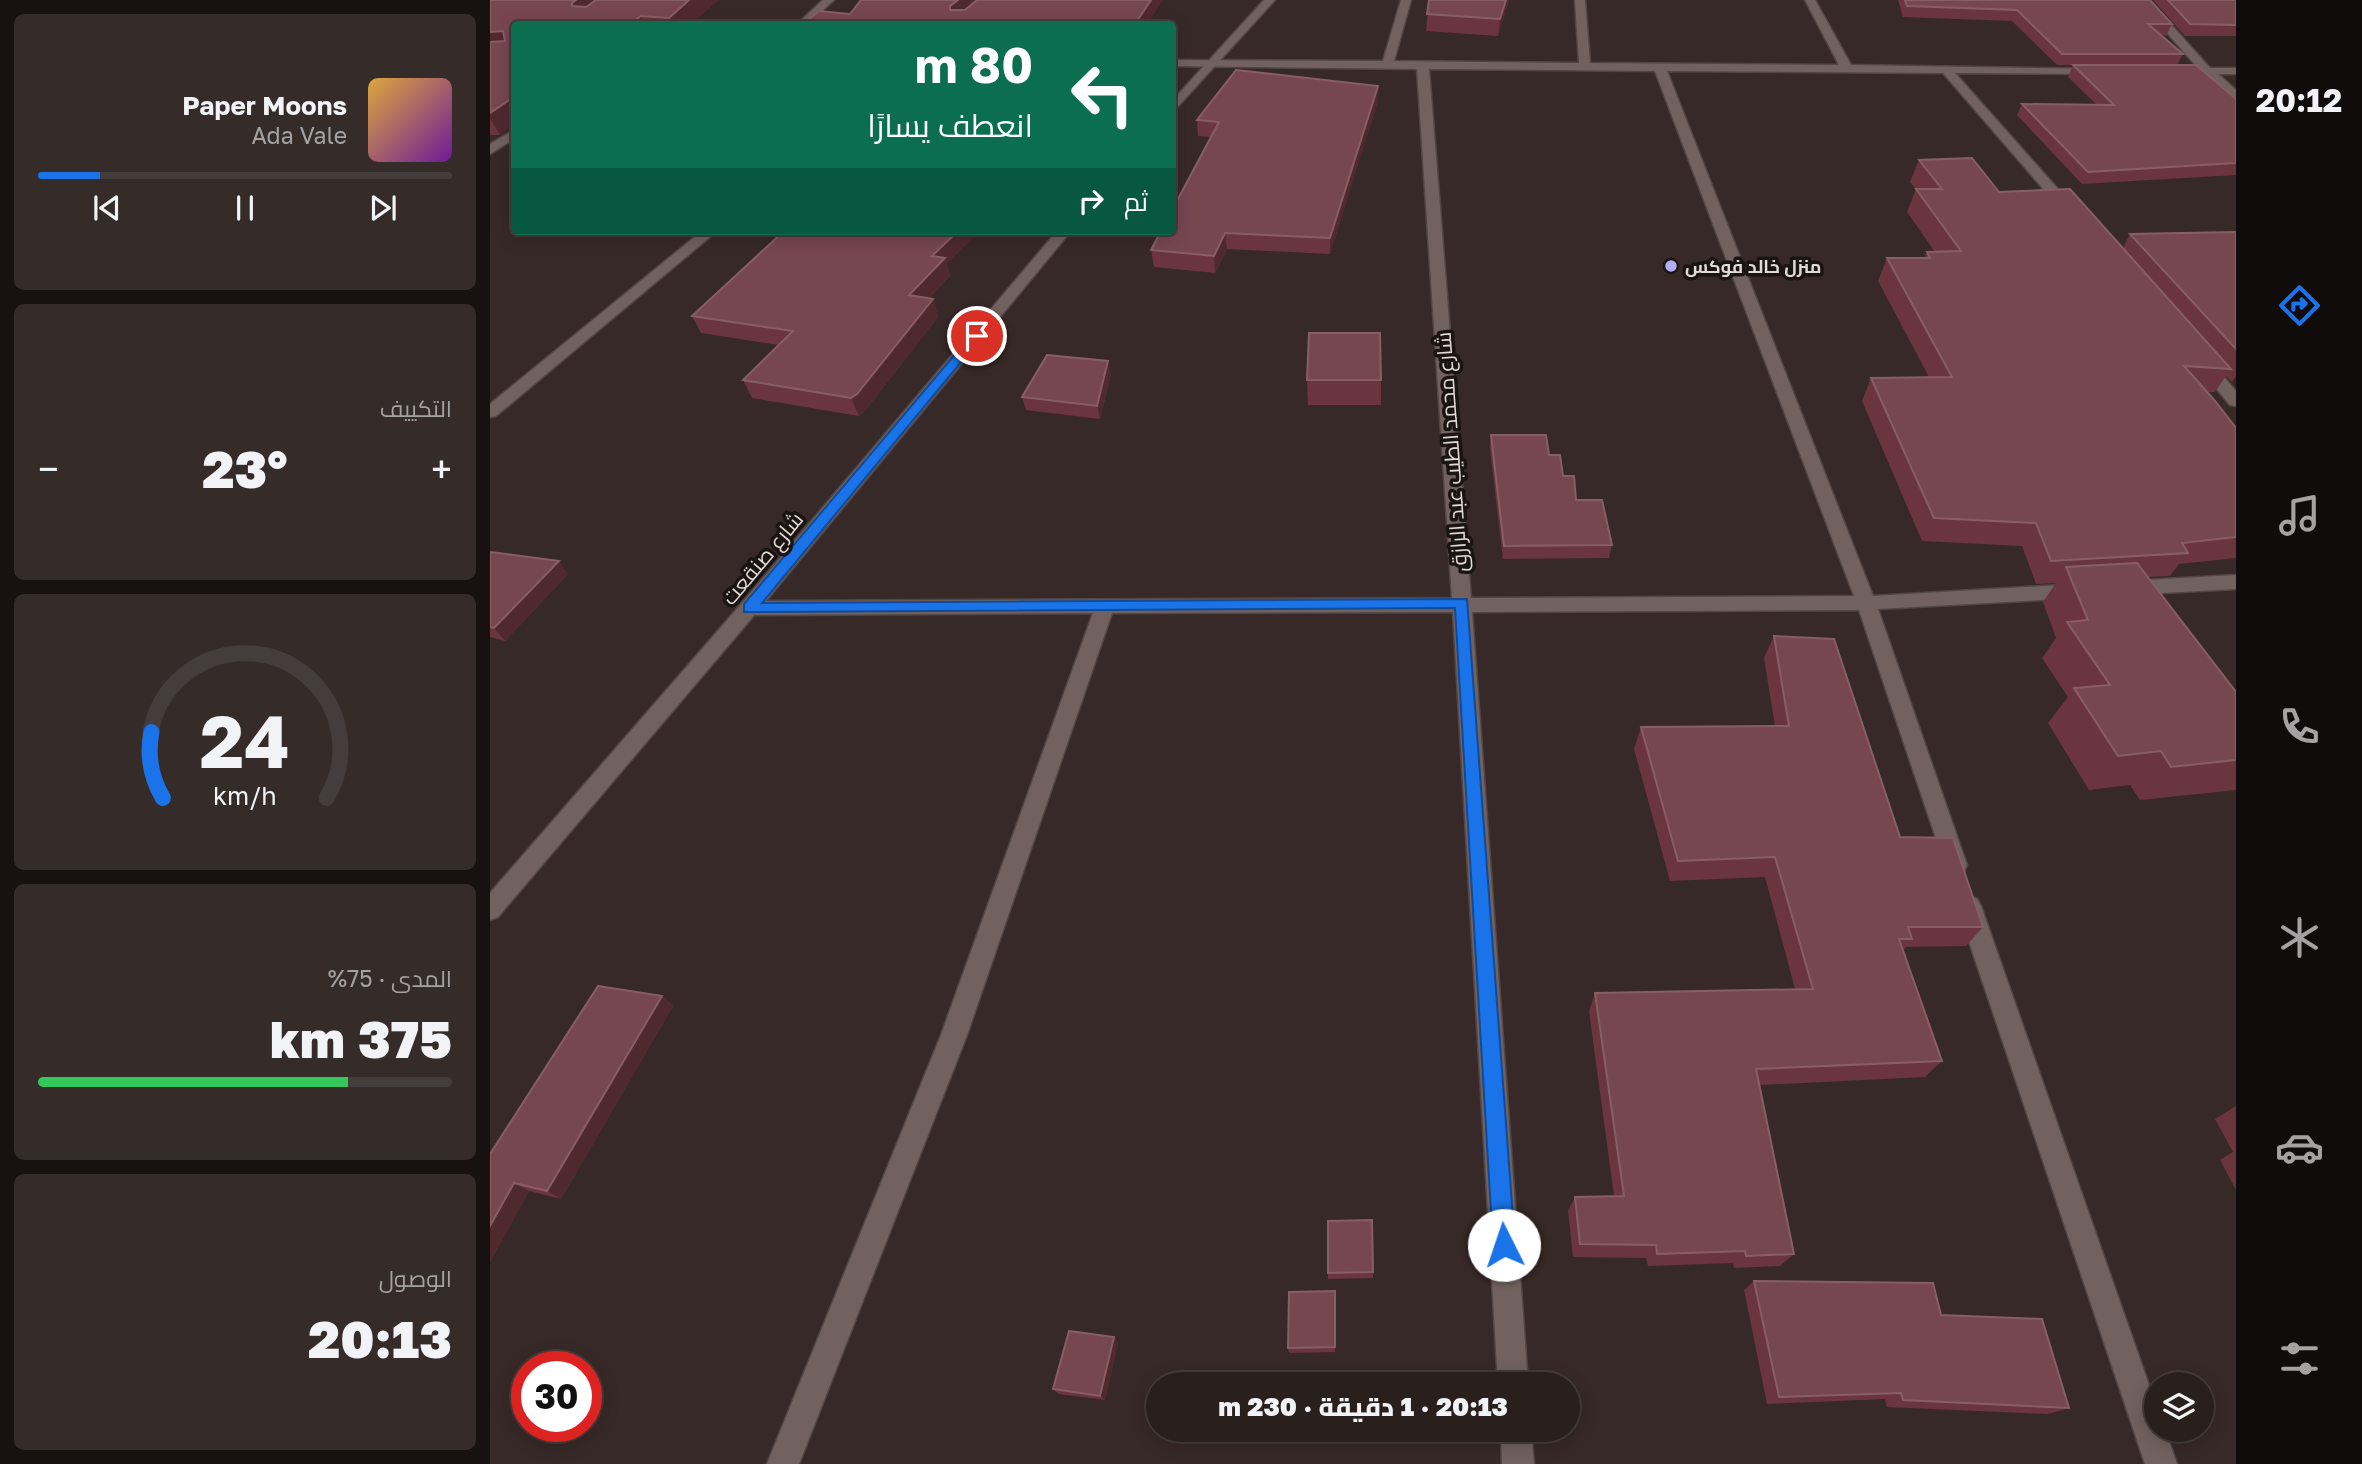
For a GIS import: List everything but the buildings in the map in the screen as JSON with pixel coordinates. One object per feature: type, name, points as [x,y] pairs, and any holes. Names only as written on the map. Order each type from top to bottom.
[{"type":"street","points":[[805,21],[829,0]]},
{"type":"street","points":[[1176,105],[1270,0]]},
{"type":"street","points":[[1387,66],[1406,0]]},
{"type":"street","points":[[1580,0],[1585,69]]},
{"type":"street","points":[[1810,0],[1848,71]]},
{"type":"street","points":[[2143,0],[2207,71],[2236,96]]},
{"type":"street","points":[[1176,63],[1661,70],[2111,71]]},
{"type":"street","name":"شارع محمد الطيب عبد الرازق","points":[[1423,66],[1462,602],[1512,1372]]},
{"type":"street","points":[[1661,70],[1866,603],[2161,1464]]},
{"type":"street","points":[[2166,71],[2236,71]]},
{"type":"street","points":[[1948,72],[2083,226]]},
{"type":"street","points":[[490,150],[511,136]]},
{"type":"street","points":[[490,412],[705,235]]},
{"type":"street","name":"شارع صنقعت","points":[[490,910],[749,608],[1061,235]]},
{"type":"street","points":[[2191,349],[2236,401]]},
{"type":"street","points":[[490,394],[507,398]]},
{"type":"street","points":[[749,608],[1462,602],[1866,603],[2236,582]]},
{"type":"street","points":[[783,1464],[954,1035],[1105,606]]},
{"type":"street","points":[[1517,1442],[1518,1464]]},
{"type":"place","name":"منزل خالد فوكس","points":[[1671,266]]},
{"type":"route","points":[[977,336],[749,608],[1462,602],[1504,1245]]}]
